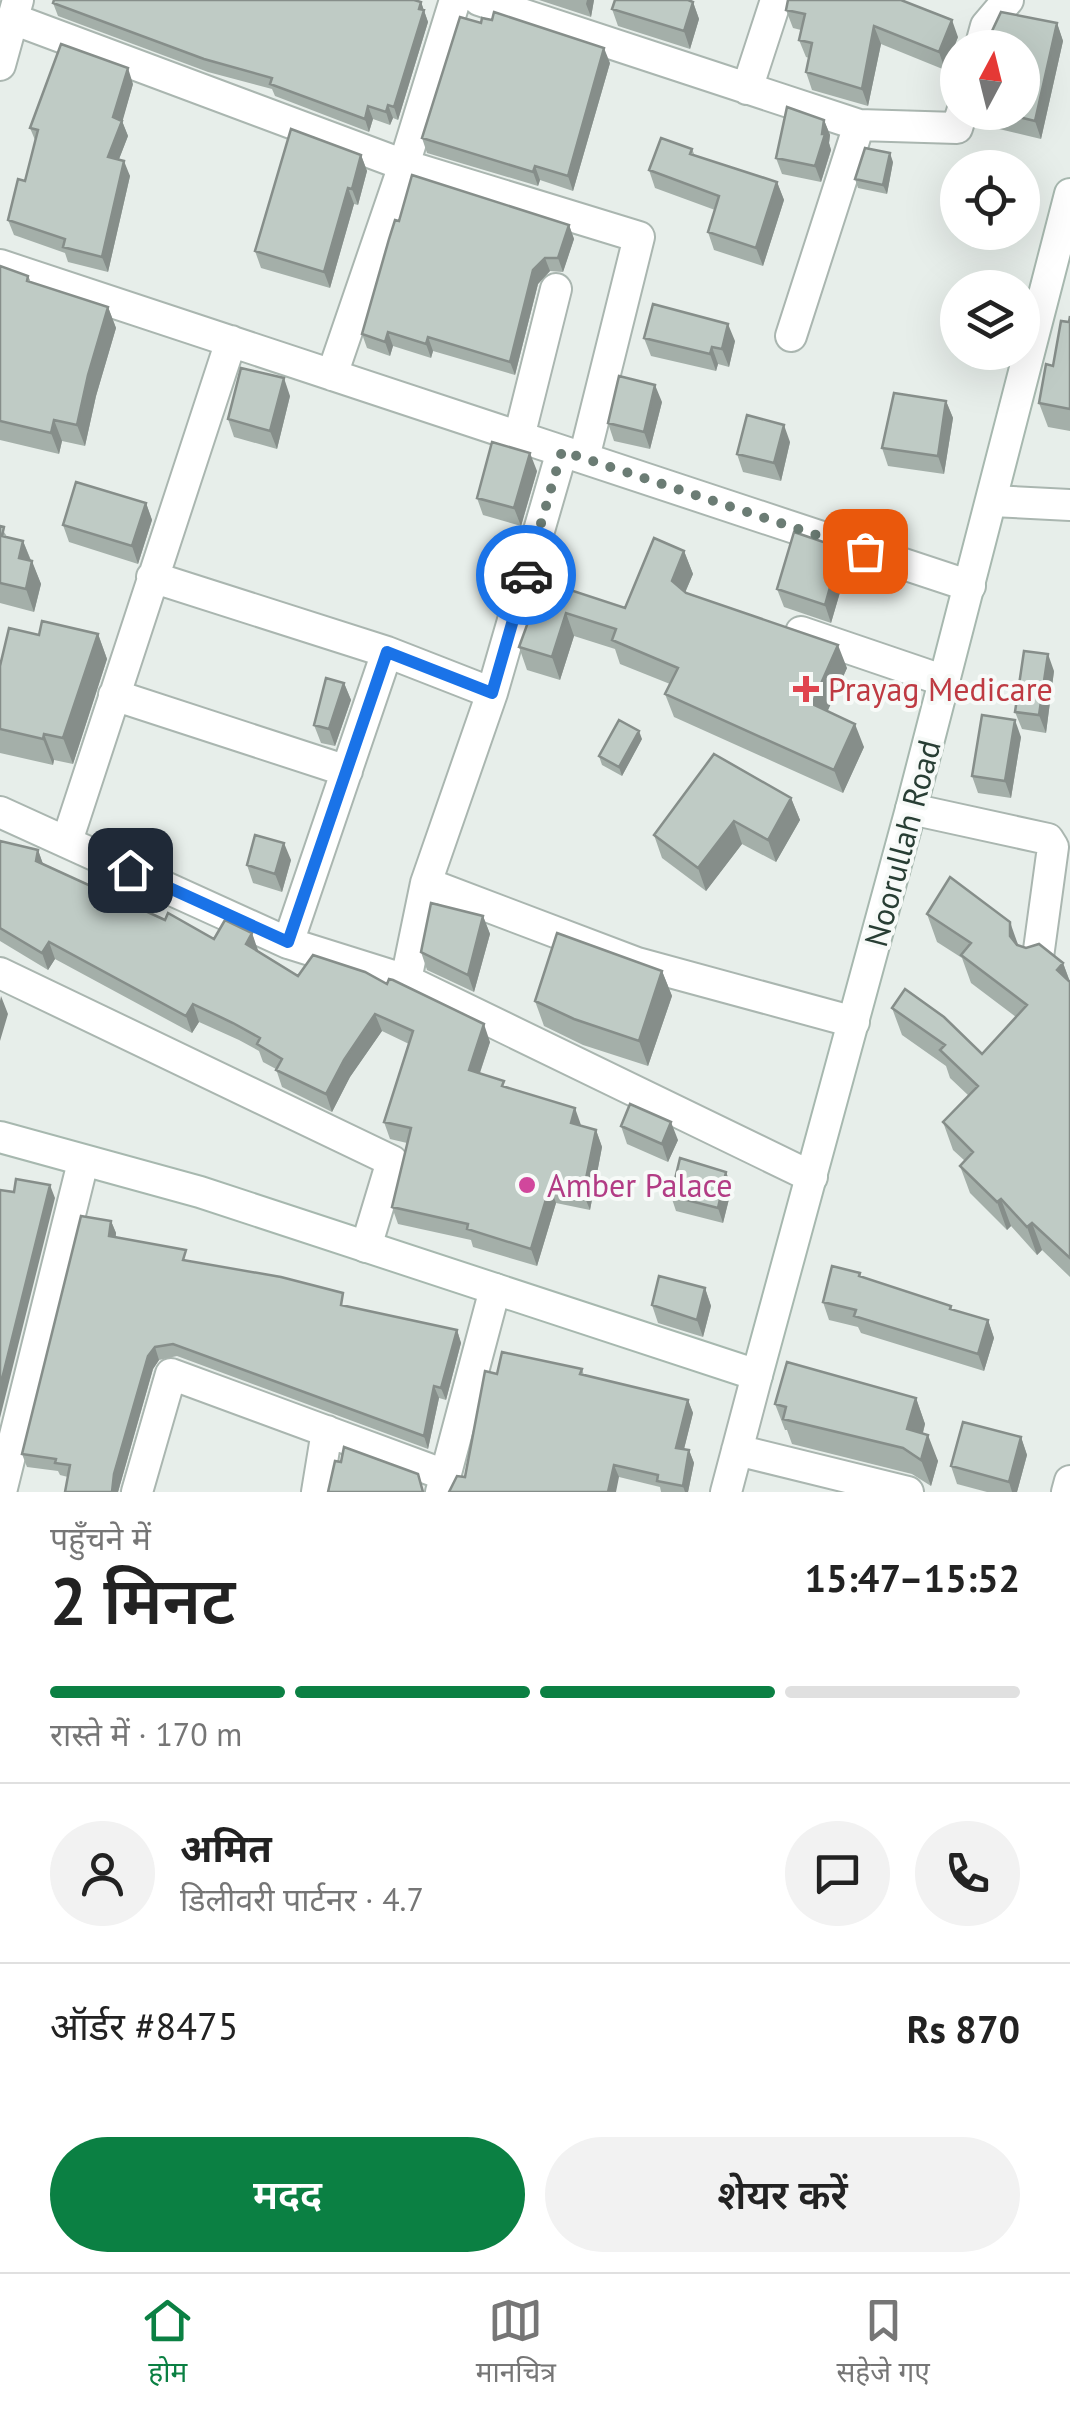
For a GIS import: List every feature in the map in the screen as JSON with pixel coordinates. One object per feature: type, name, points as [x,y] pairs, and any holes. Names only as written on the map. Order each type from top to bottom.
[{"type":"street","points":[[332,374],[404,165],[455,0]]},
{"type":"street","points":[[479,0],[858,125],[940,127]]},
{"type":"street","points":[[748,89],[776,0]]},
{"type":"street","points":[[985,30],[1008,0]]},
{"type":"street","points":[[0,65],[15,9],[404,165],[640,237],[573,454],[426,883],[406,980]]},
{"type":"street","points":[[791,336],[858,125]]},
{"type":"street","name":"Noorullah Road","points":[[726,1492],[912,809],[1070,194]]},
{"type":"street","points":[[0,265],[970,586]]},
{"type":"street","points":[[519,437],[556,289]]},
{"type":"street","points":[[66,841],[231,341]]},
{"type":"street","points":[[992,501],[1070,505]]},
{"type":"street","points":[[152,577],[387,652],[492,693]]},
{"type":"street","points":[[776,624],[945,681]]},
{"type":"street","points":[[288,942],[387,652]]},
{"type":"street","points":[[114,696],[346,771]]},
{"type":"street","points":[[912,809],[1048,839],[1053,847],[1038,957]]},
{"type":"street","points":[[0,812],[288,942],[406,980],[812,1177]]},
{"type":"street","points":[[426,883],[638,963],[854,1022]]},
{"type":"street","points":[[0,972],[392,1161],[366,1247]]},
{"type":"street","points":[[0,1137],[200,1192],[758,1375]]},
{"type":"street","points":[[1,1492],[84,1162]]},
{"type":"street","points":[[136,1492],[171,1374],[327,1431],[443,1483],[495,1290]]},
{"type":"street","points":[[317,1492],[327,1431]]},
{"type":"street","points":[[737,1450],[908,1492]]},
{"type":"street","points":[[1067,1492],[1070,1481]]},
{"type":"building","points":[[414,0],[421,2],[419,9],[424,10],[394,107],[388,105],[386,112],[368,106],[365,119],[270,84],[272,78],[204,59],[53,3]]},
{"type":"building","points":[[615,0],[693,2],[684,31],[612,9]]},
{"type":"building","points":[[788,0],[901,0],[952,20],[948,30],[940,30],[939,52],[874,26],[862,89],[806,72],[812,43],[799,40],[805,14],[786,10]]},
{"type":"building","points":[[494,12],[604,48],[568,176],[535,166],[533,172],[422,138],[460,17],[481,23],[482,18],[492,20]]},
{"type":"building","points":[[1001,12],[1057,23],[1040,99],[1040,30],[992,30]]},
{"type":"building","points":[[61,44],[128,68],[113,117],[122,121],[108,157],[124,161],[102,257],[63,247],[65,239],[8,220],[18,179],[25,181],[38,130],[30,128]]},
{"type":"building","points":[[787,107],[824,120],[825,134],[815,166],[776,158]]},
{"type":"building","points":[[291,129],[361,155],[324,272],[255,251]]},
{"type":"building","points":[[661,138],[692,149],[690,154],[777,182],[756,248],[708,232],[719,196],[649,170]]},
{"type":"building","points":[[865,148],[890,153],[883,185],[855,179]]},
{"type":"building","points":[[412,175],[569,225],[558,258],[545,258],[533,270],[510,362],[428,337],[426,344],[388,332],[385,342],[362,334]]},
{"type":"building","points":[[0,266],[28,276],[27,281],[108,307],[77,425],[54,420],[51,433],[0,421]]},
{"type":"building","points":[[653,304],[728,324],[722,349],[712,347],[710,354],[644,338]]},
{"type":"building","points":[[1070,316],[1070,409],[1039,403],[1046,364],[1053,366],[1061,321],[1069,322]]},
{"type":"building","points":[[241,368],[284,378],[270,431],[228,419]]},
{"type":"building","points":[[619,376],[655,385],[644,432],[608,423]]},
{"type":"building","points":[[894,393],[946,401],[938,456],[882,448]]},
{"type":"building","points":[[747,415],[784,425],[774,463],[737,454]]},
{"type":"building","points":[[492,442],[530,453],[514,508],[477,498]]},
{"type":"building","points":[[76,482],[146,503],[132,546],[63,525]]},
{"type":"building","points":[[0,526],[4,527],[2,536],[23,541],[19,558],[32,561],[26,589],[0,583]]},
{"type":"building","points":[[794,532],[841,548],[825,605],[777,589]]},
{"type":"building","points":[[654,538],[684,551],[672,581],[686,593],[838,645],[812,704],[855,724],[834,770],[665,694],[678,668],[612,640],[616,629],[566,613],[552,657],[519,647],[543,581],[625,608]]},
{"type":"building","points":[[42,621],[98,634],[63,738],[44,734],[43,739],[0,729],[0,666],[9,628],[39,635]]},
{"type":"building","points":[[1024,651],[1048,654],[1039,715],[1015,712]]},
{"type":"building","points":[[326,678],[344,683],[329,729],[314,725]]},
{"type":"building","points":[[982,715],[1015,720],[1005,781],[972,776]]},
{"type":"building","points":[[619,720],[639,731],[619,767],[599,756]]},
{"type":"building","points":[[714,754],[791,798],[768,840],[734,821],[698,868],[654,835]]},
{"type":"building","points":[[255,835],[284,843],[275,874],[247,865]]},
{"type":"building","points":[[0,841],[38,850],[36,861],[165,920],[168,913],[214,939],[225,920],[252,933],[246,944],[298,976],[313,955],[365,972],[387,984],[389,979],[393,980],[484,1024],[469,1070],[504,1081],[502,1086],[575,1108],[571,1123],[596,1130],[583,1193],[550,1186],[531,1249],[467,1229],[468,1224],[392,1207],[411,1128],[384,1122],[413,1031],[375,1014],[326,1094],[276,1070],[282,1059],[257,1044],[260,1038],[233,1023],[193,1004],[186,1016],[49,942],[42,953],[0,928]]},
{"type":"building","points":[[950,877],[1010,922],[1010,936],[1017,945],[1026,948],[1039,944],[1063,963],[1057,970],[1070,982],[1070,1258],[1032,1223],[1027,1227],[1001,1199],[997,1202],[960,1166],[973,1152],[943,1122],[978,1086],[940,1050],[945,1045],[892,1008],[905,989],[944,1017],[982,1054],[1027,1005],[961,955],[971,943],[927,914]]},
{"type":"building","points":[[431,903],[483,916],[468,975],[421,952]]},
{"type":"building","points":[[557,933],[662,971],[639,1041],[535,1001]]},
{"type":"building","points":[[630,1104],[671,1122],[662,1144],[621,1126]]},
{"type":"building","points":[[680,1158],[726,1172],[718,1208],[671,1196]]},
{"type":"building","points":[[16,1179],[50,1185],[0,1387],[0,1190],[14,1192]]},
{"type":"building","points":[[81,1216],[111,1221],[109,1236],[186,1250],[183,1260],[281,1277],[343,1293],[341,1305],[457,1330],[441,1388],[434,1386],[424,1436],[173,1344],[155,1347],[148,1356],[112,1492],[65,1492],[70,1465],[22,1454]]},
{"type":"building","points":[[832,1266],[988,1320],[978,1354],[854,1316],[856,1310],[823,1302]]},
{"type":"building","points":[[659,1276],[705,1288],[697,1320],[652,1305]]},
{"type":"building","points":[[502,1352],[582,1369],[580,1374],[688,1400],[676,1448],[689,1450],[683,1486],[657,1481],[658,1475],[614,1465],[608,1492],[449,1492],[457,1476],[465,1477],[485,1371],[497,1374]]},
{"type":"building","points":[[787,1362],[916,1398],[907,1429],[928,1435],[921,1460],[903,1448],[783,1419],[786,1407],[775,1404]]},
{"type":"building","points":[[963,1422],[1021,1437],[1009,1482],[951,1466]]},
{"type":"building","points":[[344,1447],[418,1474],[423,1492],[328,1492],[335,1461],[341,1462]]},
{"type":"way so far","points":[[526,575],[562,451],[865,551]]},
{"type":"place","name":"Prayag Medicare","points":[[806,689]]},
{"type":"place","name":"Amber Palace","points":[[527,1185]]},
{"type":"route","points":[[130,870],[288,942],[387,652],[492,693],[526,575]]}]
